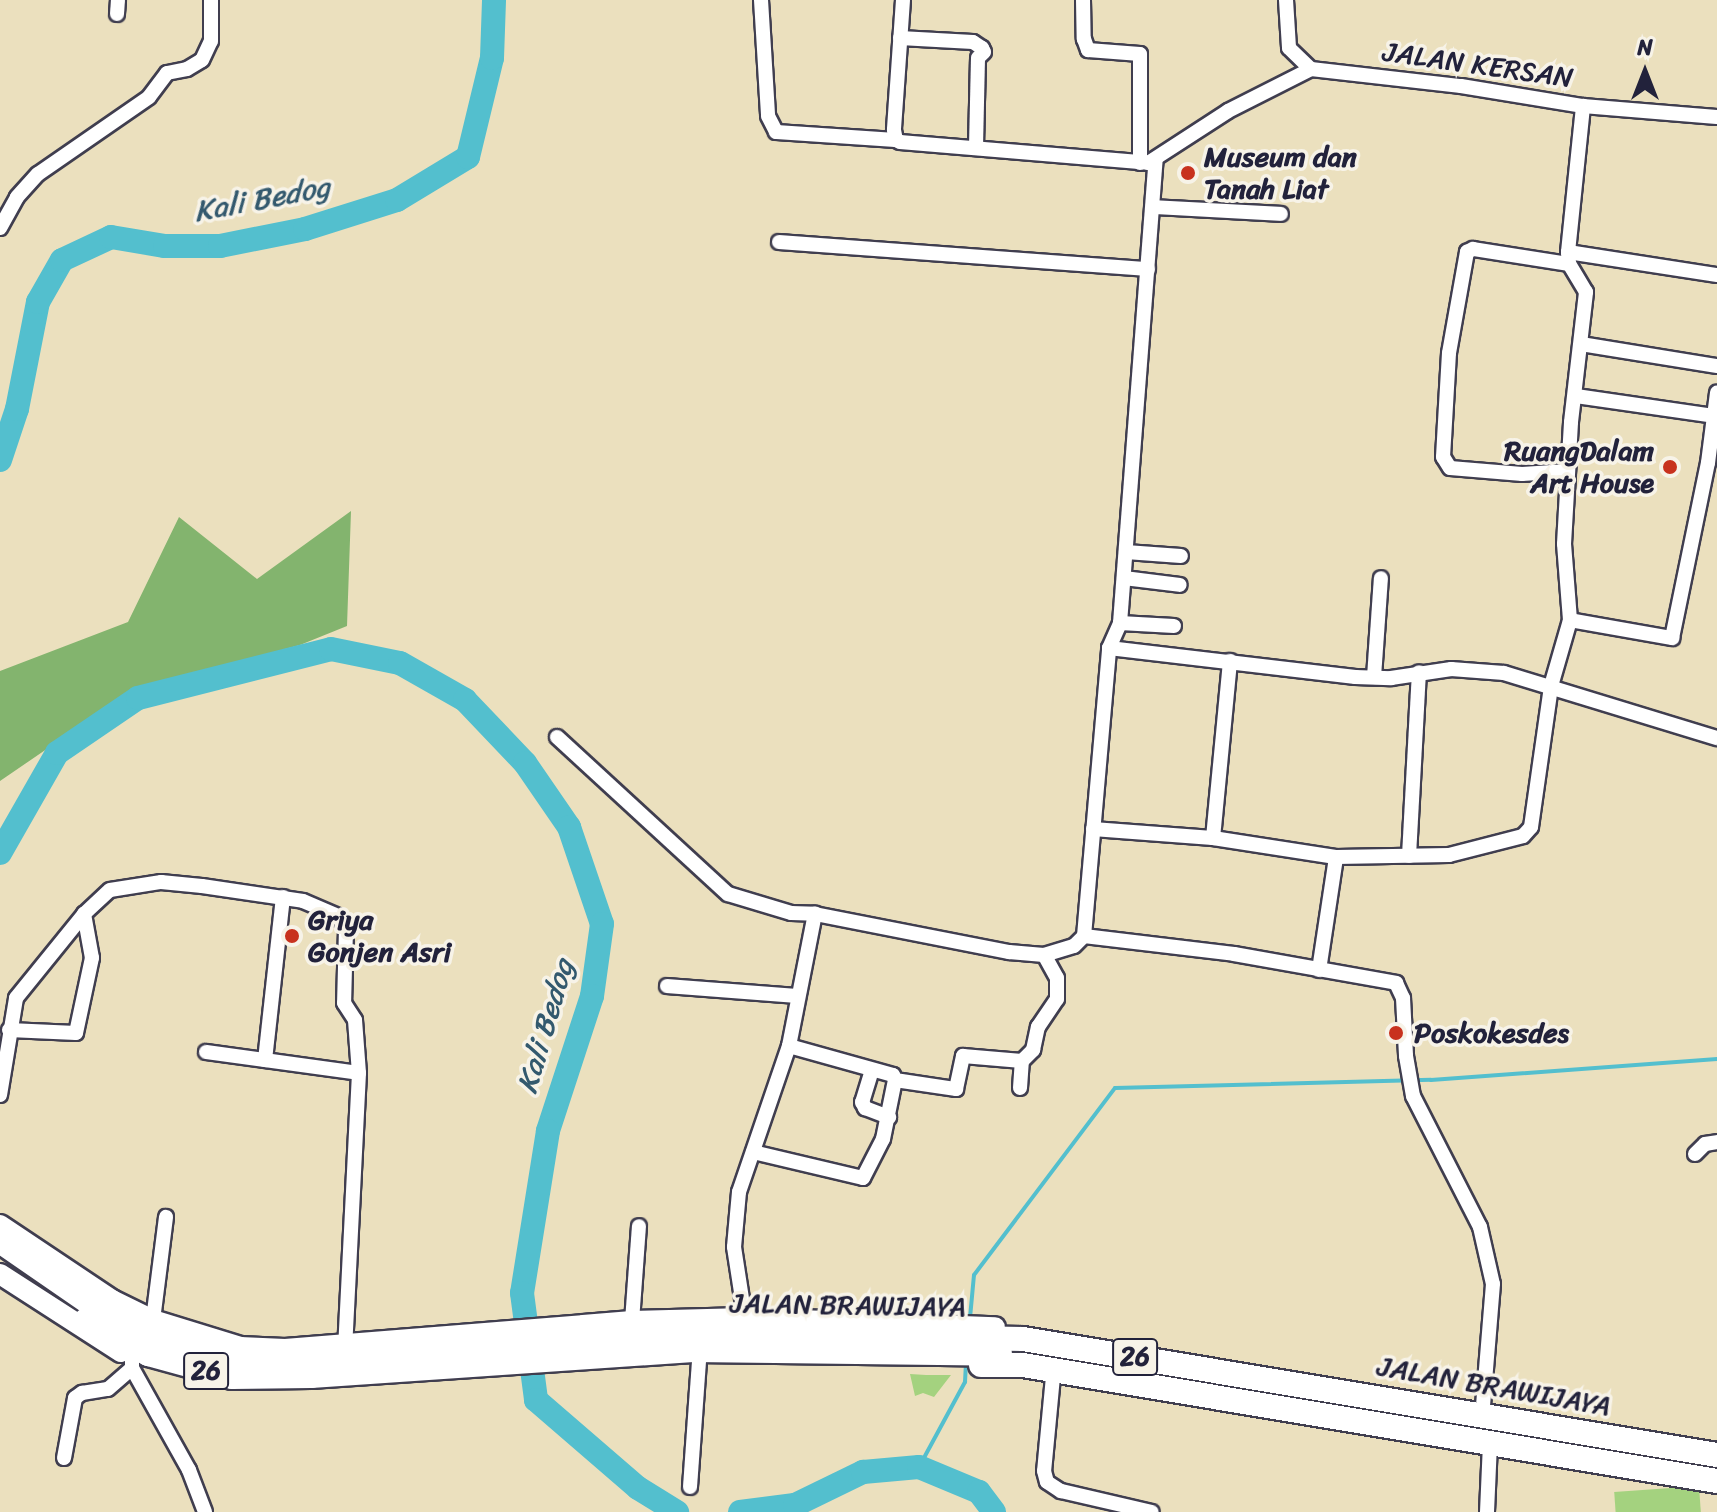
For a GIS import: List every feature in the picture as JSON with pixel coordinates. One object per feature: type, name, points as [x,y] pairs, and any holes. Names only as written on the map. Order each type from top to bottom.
[{"type":"highway","name":"JALAN BRAWIJAYA","points":[[0,1241],[106,1314],[151,1337],[238,1360],[275,1361],[345,1348],[442,1356]]},
{"type":"highway","name":"JALAN BRAWIJAYA","points":[[0,1260],[121,1341],[187,1367],[232,1377],[267,1378],[442,1356],[548,1349],[684,1333],[819,1342],[915,1344],[1023,1339],[1717,1455]]},
{"type":"highway","name":"JALAN BRAWIJAYA","points":[[915,1344],[967,1359],[1054,1365],[1451,1431],[1717,1469]]},
{"type":"highway","points":[[548,1349],[699,1361],[915,1344]]},
{"type":"highway","points":[[1451,1431],[1490,1443],[1717,1481]]},
{"type":"street","points":[[0,228],[17,197],[38,174],[149,97],[167,73],[187,69],[202,60],[211,41],[211,0]]},
{"type":"street","points":[[761,0],[768,116],[776,132],[1140,163],[1156,160],[1211,122],[1288,78],[1311,69]]},
{"type":"street","points":[[896,140],[903,0]]},
{"type":"street","points":[[1083,0],[1084,39],[1088,50],[1140,54],[1140,163]]},
{"type":"street","points":[[1286,0],[1286,31],[1293,56],[1288,78]]},
{"type":"street","points":[[900,38],[973,42],[982,48],[984,52],[978,58],[976,148]]},
{"type":"street","name":"JALAN KERSAN","points":[[1293,56],[1311,69],[1461,86],[1583,106],[1717,117]]},
{"type":"street","points":[[1093,829],[1213,838],[1336,857],[1449,855],[1523,836],[1531,827],[1551,686],[1570,620],[1564,544],[1586,292],[1568,258],[1583,106]]},
{"type":"street","points":[[557,737],[728,894],[767,908],[815,914],[982,948],[1044,955],[1074,946],[1084,936],[1109,648],[1120,623],[1129,578],[1156,160]]},
{"type":"street","points":[[1153,207],[1281,214]]},
{"type":"street","points":[[779,242],[1148,269]]},
{"type":"street","points":[[1568,471],[1522,474],[1450,468],[1443,457],[1449,353],[1467,252],[1473,249],[1717,275]]},
{"type":"street","points":[[1581,344],[1717,366]]},
{"type":"street","points":[[1570,620],[1672,638],[1717,393]]},
{"type":"street","points":[[1576,396],[1714,416]]},
{"type":"street","points":[[1131,552],[1181,556]]},
{"type":"street","points":[[1129,578],[1180,585]]},
{"type":"street","points":[[1374,677],[1381,578]]},
{"type":"street","points":[[1120,623],[1174,626]]},
{"type":"street","points":[[1109,648],[1374,677],[1477,670],[1504,673],[1616,710],[1717,738]]},
{"type":"street","points":[[1213,838],[1230,661]]},
{"type":"street","points":[[1409,856],[1419,672]]},
{"type":"street","points":[[1319,970],[1336,857]]},
{"type":"street","points":[[0,1095],[16,998],[84,914],[110,890],[161,882],[283,897],[327,909],[342,920],[346,929],[344,1003],[355,1020],[359,1073],[345,1348],[240,1347],[153,1320],[112,1300],[0,1225]]},
{"type":"street","points":[[265,1060],[283,897]]},
{"type":"street","points":[[9,1030],[76,1033],[92,958],[84,914]]},
{"type":"street","points":[[745,1318],[734,1247],[739,1192],[789,1046],[815,914]]},
{"type":"street","points":[[1084,936],[1234,954],[1396,983],[1403,998],[1406,1056],[1413,1096],[1480,1227],[1493,1284],[1483,1406]]},
{"type":"street","points":[[1020,1088],[1022,1061],[1033,1050],[1038,1027],[1057,999],[1057,978],[1044,955]]},
{"type":"street","points":[[667,986],[797,996]]},
{"type":"street","points":[[753,1152],[863,1178],[879,1151],[889,1117],[895,1080],[893,1075],[789,1046]]},
{"type":"street","points":[[206,1052],[359,1073]]},
{"type":"street","points":[[895,1080],[955,1089],[963,1056],[1022,1061]]},
{"type":"street","points":[[872,1070],[862,1102],[865,1108],[889,1117]]},
{"type":"street","points":[[1695,1154],[1705,1144],[1717,1142]]},
{"type":"street","points":[[153,1320],[166,1217]]},
{"type":"street","points":[[632,1321],[639,1226]]},
{"type":"street","points":[[0,1274],[132,1363],[240,1387],[442,1356]]},
{"type":"street","points":[[548,1349],[632,1321],[745,1318],[915,1344],[1024,1329],[1717,1444]]},
{"type":"street","points":[[690,1487],[699,1361]]},
{"type":"street","points":[[64,1458],[75,1398],[82,1393],[108,1389],[132,1363]]},
{"type":"street","points":[[132,1363],[189,1470],[205,1512]]},
{"type":"street","points":[[1054,1365],[1044,1471],[1047,1482],[1061,1491],[1152,1512]]},
{"type":"street","points":[[1487,1512],[1490,1443]]},
{"type":"green space","points":[[351,511],[347,626],[300,645],[133,690],[0,781],[0,671],[128,622],[179,517],[257,579]]},
{"type":"green space","points":[[910,1374],[951,1375],[934,1397],[923,1393],[915,1396]]},
{"type":"green space","points":[[1699,1486],[1701,1512],[1616,1512],[1614,1492]]},
{"type":"waterway","name":"Kali Bedog","points":[[0,460],[17,409],[38,302],[62,260],[111,237],[165,246],[220,246],[305,229],[397,200],[468,157],[492,58],[494,0]]},
{"type":"waterway","name":"Kali Bedog","points":[[0,853],[57,753],[138,698],[331,649],[400,663],[465,700],[525,763],[569,827],[602,924],[592,996],[548,1131],[522,1293],[536,1400],[638,1488],[677,1512]]},
{"type":"waterway","points":[[970,1318],[974,1275],[1115,1088],[1431,1080],[1717,1059]]},
{"type":"waterway","points":[[919,1467],[965,1382],[966,1364]]},
{"type":"waterway","name":"Kali Bedog","points":[[740,1512],[795,1505],[863,1472],[919,1467],[979,1492],[994,1512]]},
{"type":"place","name":"Museum dan Tanah Liat","points":[[1188,173]]},
{"type":"place","name":"RuangDalam Art House","points":[[1670,467]]},
{"type":"place","name":"Griya Gonjen Asri","points":[[292,936]]},
{"type":"place","name":"Poskokesdes","points":[[1396,1033]]}]
